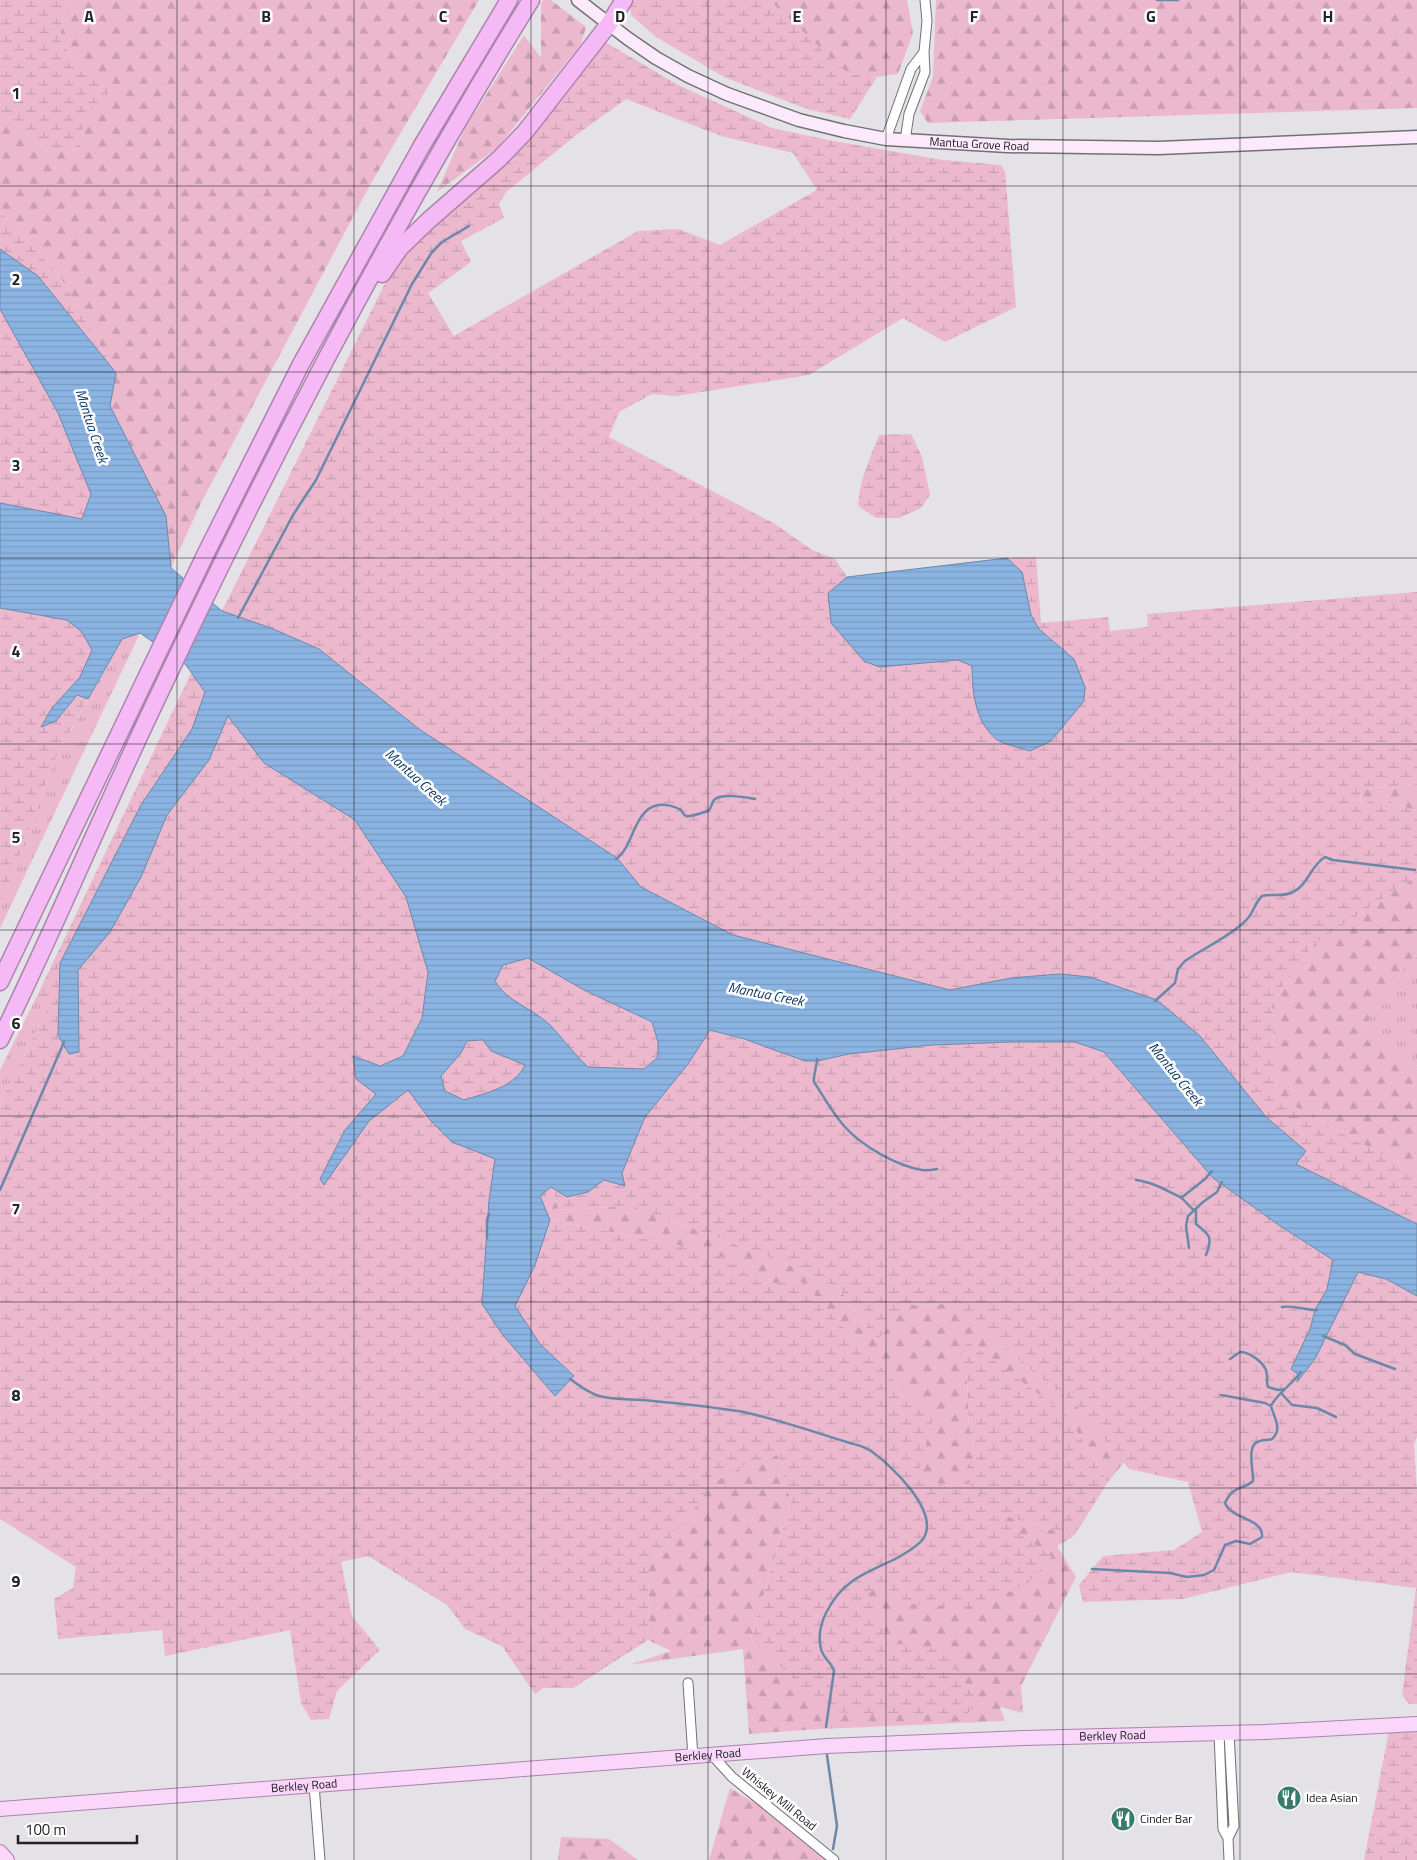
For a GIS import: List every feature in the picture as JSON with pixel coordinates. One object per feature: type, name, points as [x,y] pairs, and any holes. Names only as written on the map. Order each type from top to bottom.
[{"type":"highway","points":[[0,1040],[39,959],[79,866],[161,689],[260,486],[381,257],[530,0]]},
{"type":"highway","points":[[260,486],[287,453],[380,277],[400,248],[428,220],[499,159],[525,132],[609,24],[624,0]]},
{"type":"highway","points":[[0,982],[207,551],[301,364],[421,147],[506,4]]},
{"type":"main road","name":"Mantua Grove Road","points":[[578,0],[656,58],[688,76],[727,94],[799,120],[886,139],[1008,146],[1159,148],[1417,137]]},
{"type":"main road","name":"Berkley Road","points":[[0,1809],[827,1746],[988,1739],[1224,1733],[1417,1724]]},
{"type":"main road","points":[[0,1816],[43,1812],[60,1804]]},
{"type":"main road","points":[[0,1852],[7,1860]]},
{"type":"street","points":[[905,141],[909,114],[925,72],[924,52],[927,21],[925,0]]},
{"type":"street","points":[[886,139],[911,69],[924,52]]},
{"type":"street","points":[[688,1683],[693,1757]]},
{"type":"street","points":[[1224,1733],[1223,1828],[1228,1838],[1229,1860]]},
{"type":"street","name":"Whiskey Mill Road","points":[[712,1755],[732,1777],[834,1860]]},
{"type":"street","points":[[314,1785],[320,1860]]},
{"type":"green space","points":[[0,0],[69,0],[66,5],[60,37],[78,69],[111,91],[86,113],[80,149],[48,151],[0,111]]},
{"type":"green space","points":[[69,0],[479,0],[370,185],[202,501],[171,568],[166,516],[110,406],[116,373],[59,275],[0,212],[0,111],[48,151],[80,149],[86,112],[111,91],[78,69],[60,37],[66,5]]},
{"type":"green space","points":[[544,0],[551,0],[586,27],[581,44],[497,148],[437,192],[465,128],[524,35],[541,58],[541,3]]},
{"type":"green space","points":[[629,0],[769,0],[848,74],[877,77],[850,119],[807,109],[724,77],[656,37],[631,15]]},
{"type":"green space","points":[[769,0],[907,0],[913,33],[898,74],[877,77],[848,74]]},
{"type":"green space","points":[[936,0],[1417,0],[1417,108],[928,123],[920,111],[933,77]]},
{"type":"green space","points":[[605,42],[678,85],[772,128],[943,160],[1001,165],[1005,172],[1016,307],[945,342],[903,318],[809,375],[676,396],[652,394],[619,412],[609,437],[775,524],[812,550],[835,559],[847,577],[828,593],[921,663],[958,660],[972,666],[971,681],[1030,751],[1051,741],[1084,701],[1074,659],[1039,629],[1031,615],[1022,572],[1007,558],[1036,557],[1041,623],[1108,617],[1110,631],[1148,627],[1147,614],[1417,592],[1417,785],[1361,789],[1360,805],[1380,798],[1417,811],[1417,876],[1314,944],[1272,1002],[1276,1096],[1341,1133],[1417,1172],[1417,1224],[1296,1164],[1306,1151],[1266,1117],[1200,1036],[1011,979],[950,990],[733,935],[641,887],[617,858],[419,729],[319,649],[271,628],[222,611],[397,259],[489,177],[575,80]],"holes":[[[626,99],[721,136],[793,153],[817,190],[720,245],[678,229],[638,231],[454,336],[428,293],[471,262],[461,241],[504,218],[499,204],[506,192],[575,136]]]},
{"type":"green space","points":[[0,212],[59,275],[116,373],[38,276],[0,249]]},
{"type":"green space","points":[[0,309],[58,413],[91,493],[82,519],[0,503]]},
{"type":"green space","points":[[911,434],[922,457],[930,495],[921,508],[899,518],[876,518],[858,506],[863,479],[879,435]]},
{"type":"green space","points":[[0,608],[67,620],[82,632],[92,650],[81,677],[52,708],[56,721],[77,695],[88,699],[55,759],[0,908]]},
{"type":"green space","points":[[140,633],[0,928],[0,908],[55,759],[122,639]]},
{"type":"green space","points":[[191,673],[205,692],[192,729],[141,805],[60,963],[79,1051],[78,970],[110,932],[141,877],[167,815],[209,760],[228,716],[264,763],[355,820],[406,897],[428,972],[422,1018],[403,1056],[380,1066],[353,1056],[376,1093],[345,1130],[324,1184],[369,1121],[408,1090],[431,1121],[452,1142],[495,1159],[489,1200],[482,1304],[502,1334],[555,1396],[574,1376],[540,1344],[514,1306],[535,1265],[550,1220],[714,1252],[764,1283],[803,1282],[862,1349],[933,1418],[918,1477],[959,1490],[1052,1557],[1026,1585],[971,1607],[907,1604],[881,1584],[867,1594],[890,1643],[944,1649],[976,1699],[967,1716],[827,1712],[751,1637],[791,1502],[778,1455],[743,1466],[714,1482],[649,1567],[648,1640],[573,1688],[543,1688],[535,1694],[502,1646],[465,1629],[447,1605],[368,1556],[341,1562],[352,1616],[380,1650],[337,1691],[329,1719],[311,1720],[301,1703],[290,1630],[165,1656],[162,1630],[58,1639],[54,1599],[73,1588],[76,1567],[0,1519],[0,1103],[50,1004],[37,996]]},
{"type":"green space","points":[[1417,785],[1417,811],[1380,798],[1360,806],[1361,789]]},
{"type":"green space","points":[[1417,876],[1417,957],[1408,963],[1358,1035],[1417,1066],[1417,1172],[1341,1133],[1276,1096],[1272,1002],[1314,944]]},
{"type":"green space","points":[[1417,957],[1417,1066],[1358,1035],[1408,963]]},
{"type":"green space","points":[[528,958],[584,990],[652,1023],[658,1042],[658,1057],[644,1069],[588,1067],[549,1024],[512,999],[495,981],[502,965]]},
{"type":"green space","points":[[37,996],[50,1004],[0,1103],[0,1070]]},
{"type":"green space","points":[[710,1030],[817,1061],[849,1054],[932,1045],[1012,1042],[1075,1042],[1104,1052],[1213,1178],[1280,1226],[1333,1260],[1327,1289],[1315,1310],[1310,1329],[1292,1370],[1299,1375],[1315,1359],[1358,1272],[1386,1279],[1417,1296],[1417,1437],[1414,1444],[1417,1492],[1417,1704],[1409,1704],[1402,1695],[1416,1588],[1291,1572],[1182,1599],[1083,1602],[1079,1585],[1103,1556],[1174,1550],[1202,1532],[1188,1482],[1129,1469],[1077,1406],[947,1304],[909,1305],[876,1341],[839,1288],[785,1263],[632,1206],[559,1210],[551,1187],[567,1197],[588,1192],[604,1180],[622,1173],[645,1117],[688,1064]]},
{"type":"green space","points":[[483,1040],[491,1051],[525,1065],[518,1078],[493,1091],[464,1100],[445,1091],[441,1076],[461,1053],[467,1041]]},
{"type":"green space","points":[[551,1187],[559,1210],[632,1206],[785,1263],[839,1288],[876,1341],[909,1305],[947,1304],[1077,1406],[1124,1462],[1108,1482],[1066,1414],[959,1347],[967,1378],[969,1428],[976,1454],[998,1514],[1074,1536],[1057,1546],[1076,1577],[1021,1686],[1023,1713],[1000,1707],[1005,1721],[749,1734],[743,1649],[629,1665],[671,1651],[648,1640],[649,1567],[714,1482],[743,1466],[778,1455],[791,1502],[751,1637],[890,1643],[866,1594],[881,1584],[907,1604],[959,1490],[918,1477],[862,1349],[803,1283],[764,1283],[714,1252],[550,1220],[540,1196]]},
{"type":"green space","points":[[970,1343],[1066,1414],[1108,1482],[1074,1536],[998,1514],[961,1475],[976,1454],[969,1428],[967,1378],[958,1347]]},
{"type":"green space","points":[[1417,1729],[1417,1860],[1364,1860],[1389,1731]]},
{"type":"green space","points":[[730,1788],[798,1829],[830,1860],[709,1860]]},
{"type":"green space","points":[[561,1837],[609,1839],[638,1860],[558,1860]]},
{"type":"water","name":"Mantua Creek","points":[[0,249],[38,276],[116,373],[110,406],[166,516],[171,568],[222,611],[271,628],[319,649],[419,729],[617,858],[641,887],[733,935],[950,990],[1011,978],[1060,974],[1090,977],[1157,1000],[1200,1036],[1266,1117],[1306,1151],[1296,1164],[1417,1224],[1417,1296],[1386,1279],[1358,1272],[1315,1359],[1297,1382],[1299,1375],[1291,1369],[1310,1329],[1315,1310],[1327,1289],[1333,1260],[1280,1226],[1213,1178],[1104,1052],[1075,1042],[1012,1042],[932,1045],[805,1061],[744,1039],[710,1030],[688,1064],[645,1117],[622,1173],[625,1186],[604,1180],[588,1192],[567,1197],[551,1187],[540,1196],[550,1220],[535,1265],[515,1306],[540,1344],[574,1376],[555,1396],[502,1334],[482,1304],[489,1200],[495,1159],[452,1142],[431,1121],[408,1090],[369,1121],[324,1185],[320,1179],[345,1130],[376,1094],[356,1079],[353,1056],[380,1066],[403,1056],[422,1018],[428,972],[406,897],[355,820],[264,763],[228,716],[209,760],[167,815],[141,877],[110,932],[78,970],[79,1052],[69,1054],[58,1035],[60,963],[141,805],[192,729],[205,692],[186,665],[140,633],[122,639],[88,699],[77,695],[56,721],[41,727],[52,708],[80,677],[92,650],[82,632],[67,620],[0,608],[0,503],[82,519],[91,494],[58,413],[0,309]],"holes":[[[528,958],[584,990],[652,1022],[658,1042],[658,1057],[644,1069],[588,1067],[549,1024],[512,999],[495,981],[503,965]],[[483,1040],[491,1051],[525,1065],[520,1073],[499,1088],[464,1100],[445,1091],[441,1076],[461,1053],[467,1041]]]},
{"type":"water","points":[[1007,558],[1022,572],[1031,615],[1039,629],[1074,659],[1085,687],[1084,701],[1051,741],[1030,751],[999,741],[983,724],[974,695],[972,666],[958,660],[879,667],[864,661],[831,623],[828,593],[847,577]]},
{"type":"waterway","points":[[1157,0],[1178,0]]},
{"type":"waterway","points":[[238,618],[293,515],[316,480],[412,284],[432,252],[442,242],[469,226]]},
{"type":"waterway","points":[[616,859],[627,846],[638,821],[650,808],[658,805],[676,807],[688,816],[708,811],[717,798],[733,796],[755,799]]},
{"type":"waterway","points":[[1155,1001],[1175,983],[1178,969],[1185,961],[1242,924],[1249,917],[1262,896],[1284,895],[1298,889],[1316,865],[1325,857],[1333,860],[1415,870]]},
{"type":"waterway","points":[[0,1190],[64,1042]]},
{"type":"waterway","points":[[817,1059],[814,1082],[836,1117],[852,1134],[870,1148],[891,1160],[912,1168],[924,1170],[937,1169]]},
{"type":"waterway","points":[[1181,1198],[1212,1171]]},
{"type":"waterway","points":[[1136,1180],[1153,1184],[1180,1197],[1194,1210]]},
{"type":"waterway","points":[[1189,1248],[1186,1226],[1188,1216],[1217,1192],[1222,1182]]},
{"type":"waterway","points":[[1196,1210],[1196,1224],[1207,1234],[1210,1240],[1206,1255]]},
{"type":"waterway","points":[[487,1238],[489,1214]]},
{"type":"waterway","points":[[1282,1307],[1317,1310]]},
{"type":"waterway","points":[[1323,1336],[1345,1345],[1355,1354],[1395,1369]]},
{"type":"waterway","points":[[1230,1359],[1240,1352],[1251,1355],[1262,1363],[1266,1370],[1268,1387],[1278,1390],[1285,1389]]},
{"type":"waterway","points":[[1271,1406],[1276,1398],[1301,1372]]},
{"type":"waterway","points":[[570,1379],[595,1395],[616,1399],[679,1403],[738,1411],[780,1421],[861,1446],[880,1458],[911,1490],[920,1503],[925,1516],[927,1528],[923,1539],[915,1547],[899,1557],[848,1584],[833,1601],[822,1622],[820,1631],[821,1649],[834,1671],[826,1727]]},
{"type":"waterway","points":[[1282,1394],[1292,1405],[1317,1408],[1336,1417]]},
{"type":"waterway","points":[[1221,1395],[1265,1403],[1271,1406]]},
{"type":"waterway","points":[[1092,1569],[1170,1573],[1187,1577],[1204,1575],[1214,1570],[1225,1545],[1236,1541],[1250,1544],[1262,1537],[1258,1526],[1234,1513],[1225,1503],[1235,1490],[1253,1481],[1251,1452],[1255,1443],[1261,1440],[1272,1439],[1277,1431],[1277,1423],[1271,1406]]},
{"type":"waterway","points":[[827,1755],[837,1826],[833,1849]]},
{"type":"place","name":"Idea Asian","points":[[1289,1798]]},
{"type":"place","name":"Cinder Bar","points":[[1123,1819]]}]
